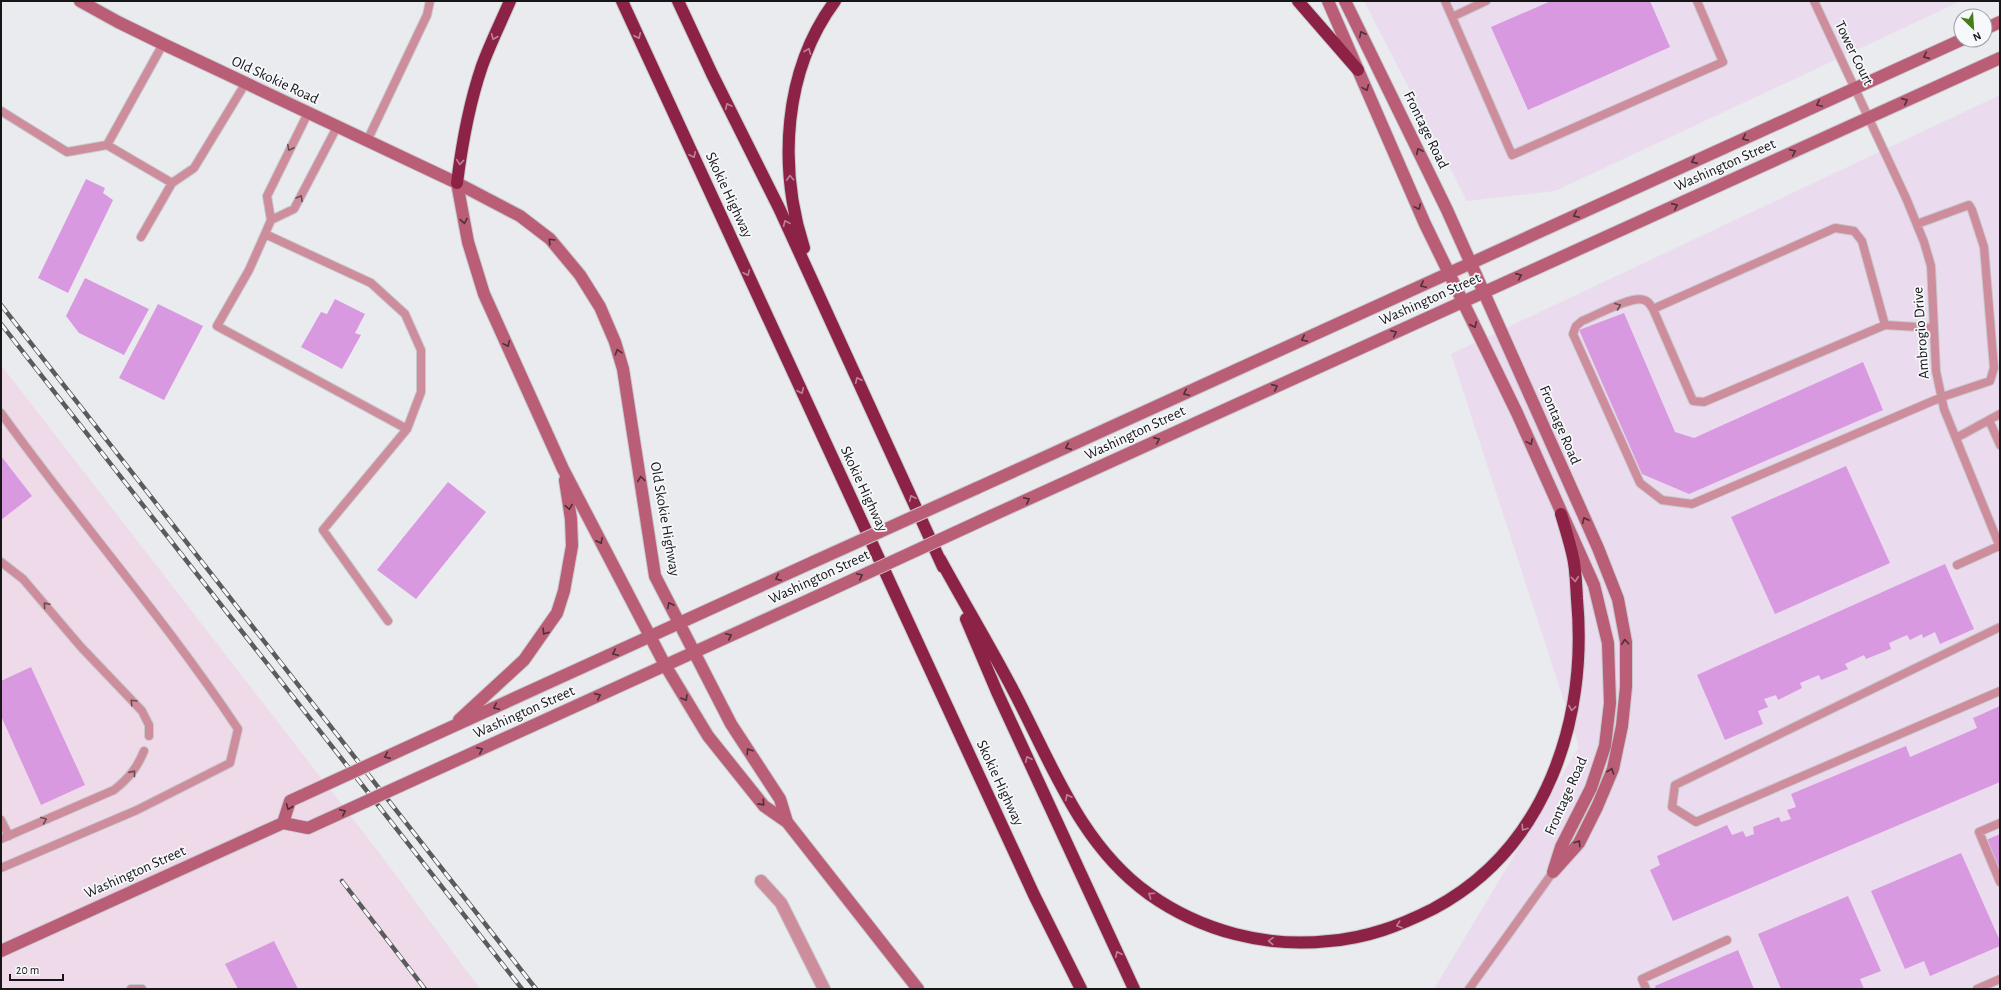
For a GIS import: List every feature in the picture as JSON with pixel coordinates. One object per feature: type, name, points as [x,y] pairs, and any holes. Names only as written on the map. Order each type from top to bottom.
[{"type":"highway","points":[[457,183],[461,144],[470,106],[482,65],[510,1]]},
{"type":"highway","name":"Skokie Highway","points":[[622,1],[1034,895],[1081,989]]},
{"type":"highway","points":[[678,1],[712,74],[779,208],[940,559],[997,692],[1134,989]]},
{"type":"highway","points":[[825,310],[800,233],[790,181],[789,122],[798,77],[815,34],[836,1]]},
{"type":"highway","points":[[1298,1],[1358,70]]},
{"type":"highway","points":[[940,559],[1012,689],[1081,822],[1098,847],[1124,874],[1149,895],[1181,914],[1215,929],[1260,940],[1311,943],[1367,936],[1403,924],[1448,900],[1479,879],[1505,853],[1538,808],[1559,759],[1571,715],[1578,670],[1580,627],[1573,555],[1561,514]]},
{"type":"main road","name":"Old Skokie Road","points":[[80,1],[118,22],[245,84],[457,183]]},
{"type":"main road","name":"Frontage Road","points":[[1328,1],[1425,224],[1517,413],[1594,585],[1608,643],[1610,703],[1604,746],[1591,788],[1561,847],[1553,872]]},
{"type":"main road","name":"Frontage Road","points":[[1345,1],[1447,210],[1598,548],[1618,599],[1626,642],[1626,687],[1622,726],[1613,769],[1579,844],[1553,872]]},
{"type":"main road","name":"Washington Street","points":[[283,823],[290,801],[1953,44]]},
{"type":"main road","name":"Washington Street","points":[[1,951],[283,823],[308,828],[2000,58]]},
{"type":"main road","points":[[457,183],[468,242],[484,294],[563,469],[665,665],[708,736],[764,806],[787,822],[918,989]]},
{"type":"main road","name":"Old Skokie Highway","points":[[457,183],[520,216],[550,239],[580,275],[600,307],[615,342],[623,369],[655,576],[731,724],[780,799],[787,822]]},
{"type":"main road","points":[[451,727],[524,660],[557,613],[564,592],[572,546],[571,519],[563,469]]},
{"type":"street","points":[[761,881],[781,903],[824,989]]},
{"type":"lane","points":[[367,141],[427,15],[430,1]]},
{"type":"lane","points":[[1445,1],[1512,155],[1723,62],[1697,1]]},
{"type":"lane","points":[[1452,17],[1486,1]]},
{"type":"lane","name":"Tower Court","points":[[1814,1],[1869,117]]},
{"type":"lane","points":[[107,145],[164,44]]},
{"type":"lane","points":[[141,237],[172,183],[194,168],[245,84]]},
{"type":"lane","points":[[1,111],[67,152],[107,145],[172,183]]},
{"type":"lane","points":[[308,113],[267,196],[271,220],[249,270],[217,326],[407,429]]},
{"type":"lane","name":"Ambrogio Drive","points":[[1869,117],[1917,224],[1931,266],[1936,371],[1944,409],[1996,527],[2000,547]]},
{"type":"lane","points":[[271,220],[294,209],[337,127]]},
{"type":"lane","points":[[1917,224],[1969,205],[1972,210],[1984,247],[1994,368],[1990,381],[1942,397],[1692,504],[1662,500],[1640,483],[1573,334],[1576,326],[1582,321],[1633,300],[1643,299],[1648,302],[1653,309],[1693,401],[1704,402],[1885,325],[1934,328]]},
{"type":"lane","points":[[1653,309],[1835,228],[1854,231],[1862,241],[1885,325]]},
{"type":"lane","points":[[265,234],[372,283],[405,314],[421,350],[421,392],[407,429],[323,530],[388,621]]},
{"type":"lane","points":[[1,413],[49,479],[207,682],[238,729],[230,763],[137,810],[1,868]]},
{"type":"lane","points":[[1956,438],[2000,414]]},
{"type":"lane","points":[[1989,420],[2000,445]]},
{"type":"lane","points":[[1957,565],[2000,547]]},
{"type":"lane","points":[[1,562],[23,579],[81,646],[142,711],[149,725],[149,736]]},
{"type":"lane","points":[[2000,627],[1675,785],[1672,807],[1696,822],[2000,691]]},
{"type":"lane","points":[[1,820],[5,837],[114,790],[129,778],[137,767],[144,751]]},
{"type":"lane","points":[[2000,823],[1979,832],[2000,882]]},
{"type":"lane","name":"Frontage Road","points":[[1470,989],[1553,872]]},
{"type":"lane","points":[[1646,989],[1642,979],[1727,940]]},
{"type":"lane","points":[[1977,989],[2000,979]]},
{"type":"lane","points":[[131,989],[142,989]]},
{"type":"shaded area","points":[[1364,1],[1961,1],[1555,191],[1467,201]]},
{"type":"shaded area","points":[[2000,95],[2000,989],[1434,989],[1579,747],[1451,354]]},
{"type":"shaded area","points":[[1,365],[384,859],[480,989],[1,989]]},
{"type":"building","points":[[1551,1],[1650,1],[1670,47],[1528,110],[1491,27]]},
{"type":"building","points":[[86,179],[105,188],[103,193],[113,200],[68,293],[38,278]]},
{"type":"building","points":[[85,278],[149,309],[124,355],[79,333],[66,316]]},
{"type":"building","points":[[335,299],[365,314],[355,333],[361,335],[342,369],[301,347],[321,312],[327,314]]},
{"type":"building","points":[[158,304],[203,326],[164,400],[119,378]]},
{"type":"building","points":[[1624,313],[1675,432],[1694,438],[1863,362],[1883,410],[1689,494],[1642,474],[1579,330]]},
{"type":"building","points":[[1,456],[32,496],[1,520]]},
{"type":"building","points":[[1846,466],[1890,563],[1775,614],[1731,517]]},
{"type":"building","points":[[448,482],[486,512],[416,599],[377,570]]},
{"type":"building","points":[[1945,564],[1974,629],[1940,644],[1935,632],[1923,638],[1922,634],[1910,640],[1907,635],[1889,643],[1891,649],[1866,659],[1864,655],[1845,664],[1848,669],[1821,680],[1819,675],[1800,683],[1802,688],[1778,700],[1776,695],[1764,699],[1768,707],[1758,711],[1763,724],[1725,740],[1697,675]]},
{"type":"building","points":[[31,667],[85,785],[41,805],[1,716],[1,681]]},
{"type":"building","points":[[2000,706],[2000,782],[1673,921],[1650,870],[1660,865],[1657,856],[1727,825],[1732,835],[1743,831],[1746,837],[1754,834],[1753,827],[1779,817],[1781,822],[1791,819],[1787,810],[1796,807],[1791,794],[1906,746],[1910,757],[1977,728],[1973,718]]},
{"type":"building","points":[[2000,834],[2000,880],[1984,841]]},
{"type":"building","points":[[1961,853],[2000,941],[2000,946],[1930,976],[1924,961],[1905,969],[1871,891]]},
{"type":"building","points":[[1848,896],[1881,971],[1860,979],[1864,989],[1781,989],[1758,934]]},
{"type":"building","points":[[274,941],[298,989],[238,989],[225,964]]},
{"type":"building","points":[[1738,950],[1754,989],[1656,989],[1655,986]]},
{"type":"railway","points":[[1,305],[536,989]]},
{"type":"railway","points":[[1,324],[522,989]]},
{"type":"railway","points":[[342,881],[425,989]]}]
